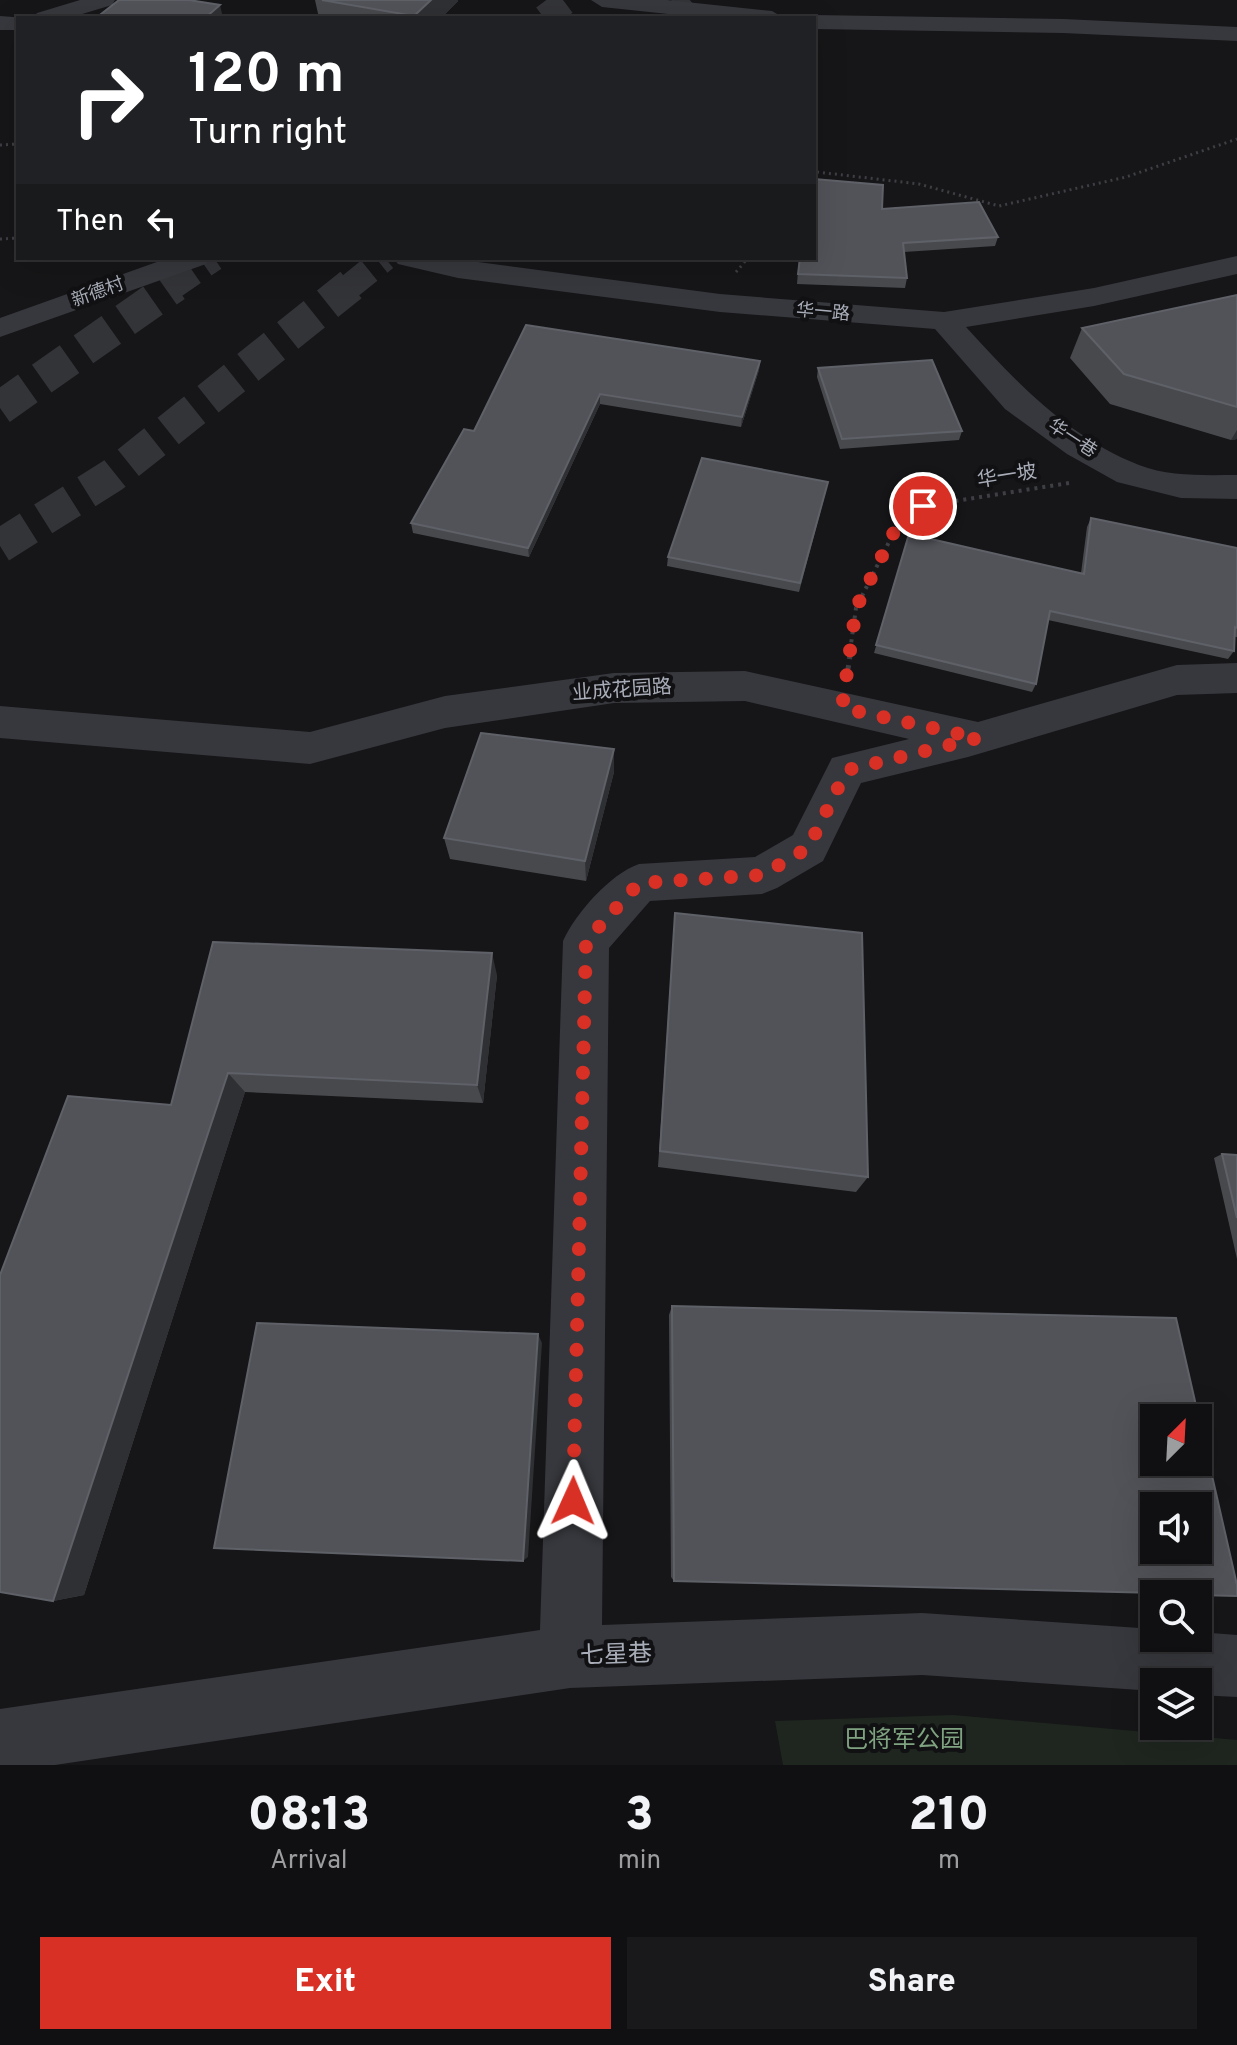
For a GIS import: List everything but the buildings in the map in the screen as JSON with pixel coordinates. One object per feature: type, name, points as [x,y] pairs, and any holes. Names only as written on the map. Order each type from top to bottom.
[{"type":"street","points":[[52,16],[104,0]]},
{"type":"street","points":[[602,0],[754,16]]},
{"type":"street","points":[[816,22],[1063,26],[1237,34]]},
{"type":"street","name":"新德村","points":[[0,328],[190,260]]},
{"type":"street","name":"华一路","points":[[417,260],[458,269],[720,303],[944,321],[1094,297],[1237,265]]},
{"type":"street","name":"华一巷","points":[[944,321],[1016,402],[1079,446],[1129,474],[1181,486],[1237,487]]},
{"type":"street","name":"业成花园路","points":[[0,722],[310,748],[445,712],[614,688],[745,686],[978,738],[1177,680],[1237,678]]},
{"type":"street","points":[[570,1657],[586,941],[639,883],[762,875],[808,848],[847,770],[978,738]]},
{"type":"street","name":"七星巷","points":[[0,1741],[570,1657],[922,1644],[1237,1666]]},
{"type":"path","points":[[816,173],[919,184],[999,206],[1126,177],[1237,139]]},
{"type":"path","name":"华一坡","points":[[842,708],[856,608],[898,524],[923,506],[1129,474]]},
{"type":"green space","name":"巴将军公园","points":[[953,1715],[1140,1731],[1140,1740],[1237,1740],[1237,1765],[783,1765],[775,1721]]},
{"type":"tunnel","points":[[547,16],[568,0]]},
{"type":"tunnel","points":[[673,16],[692,0]]},
{"type":"tunnel","points":[[172,287],[211,260]]},
{"type":"tunnel","points":[[349,287],[383,260]]},
{"type":"tunnel","points":[[0,408],[175,285]]},
{"type":"tunnel","points":[[0,546],[113,475],[351,285]]},
{"type":"route","points":[[573,1501],[586,941],[639,883],[762,875],[808,848],[847,770],[978,738],[842,708],[856,608],[898,524],[923,506]]}]
